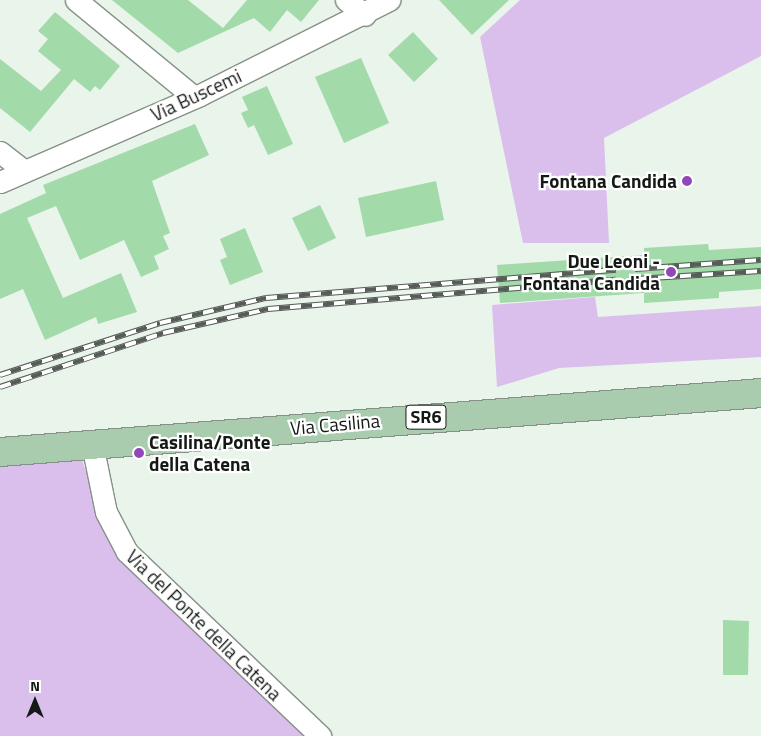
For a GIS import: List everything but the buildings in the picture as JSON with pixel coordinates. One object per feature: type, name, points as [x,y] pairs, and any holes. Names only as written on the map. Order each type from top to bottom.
[{"type":"main road","name":"Via Casilina","points":[[0,452],[761,393]]},
{"type":"street","points":[[76,0],[194,97]]},
{"type":"street","points":[[346,0],[365,15]]},
{"type":"street","name":"Via Buscemi","points":[[0,182],[194,97],[365,15],[389,0]]},
{"type":"street","points":[[0,152],[24,171]]},
{"type":"street","name":"Via del Ponte della Catena","points":[[92,444],[106,512],[127,552],[320,736]]},
{"type":"shaded area","points":[[520,0],[761,0],[761,56],[604,138],[609,243],[523,243],[480,37]]},
{"type":"shaded area","points":[[595,297],[598,317],[761,306],[761,357],[559,368],[497,387],[492,305]]},
{"type":"shaded area","points":[[82,460],[100,512],[305,736],[0,736],[0,466]]},
{"type":"railway","points":[[635,269],[761,260]]},
{"type":"railway","points":[[0,375],[160,323],[266,298],[616,270]]},
{"type":"railway","points":[[636,279],[761,271]]},
{"type":"railway","points":[[0,387],[163,333],[268,309],[616,280]]},
{"type":"place","name":"Fontana Candida","points":[[687,181]]},
{"type":"place","name":"Due Leoni - Fontana Candida","points":[[671,272]]},
{"type":"place","name":"Casilina/Ponte della Catena","points":[[139,453]]}]
